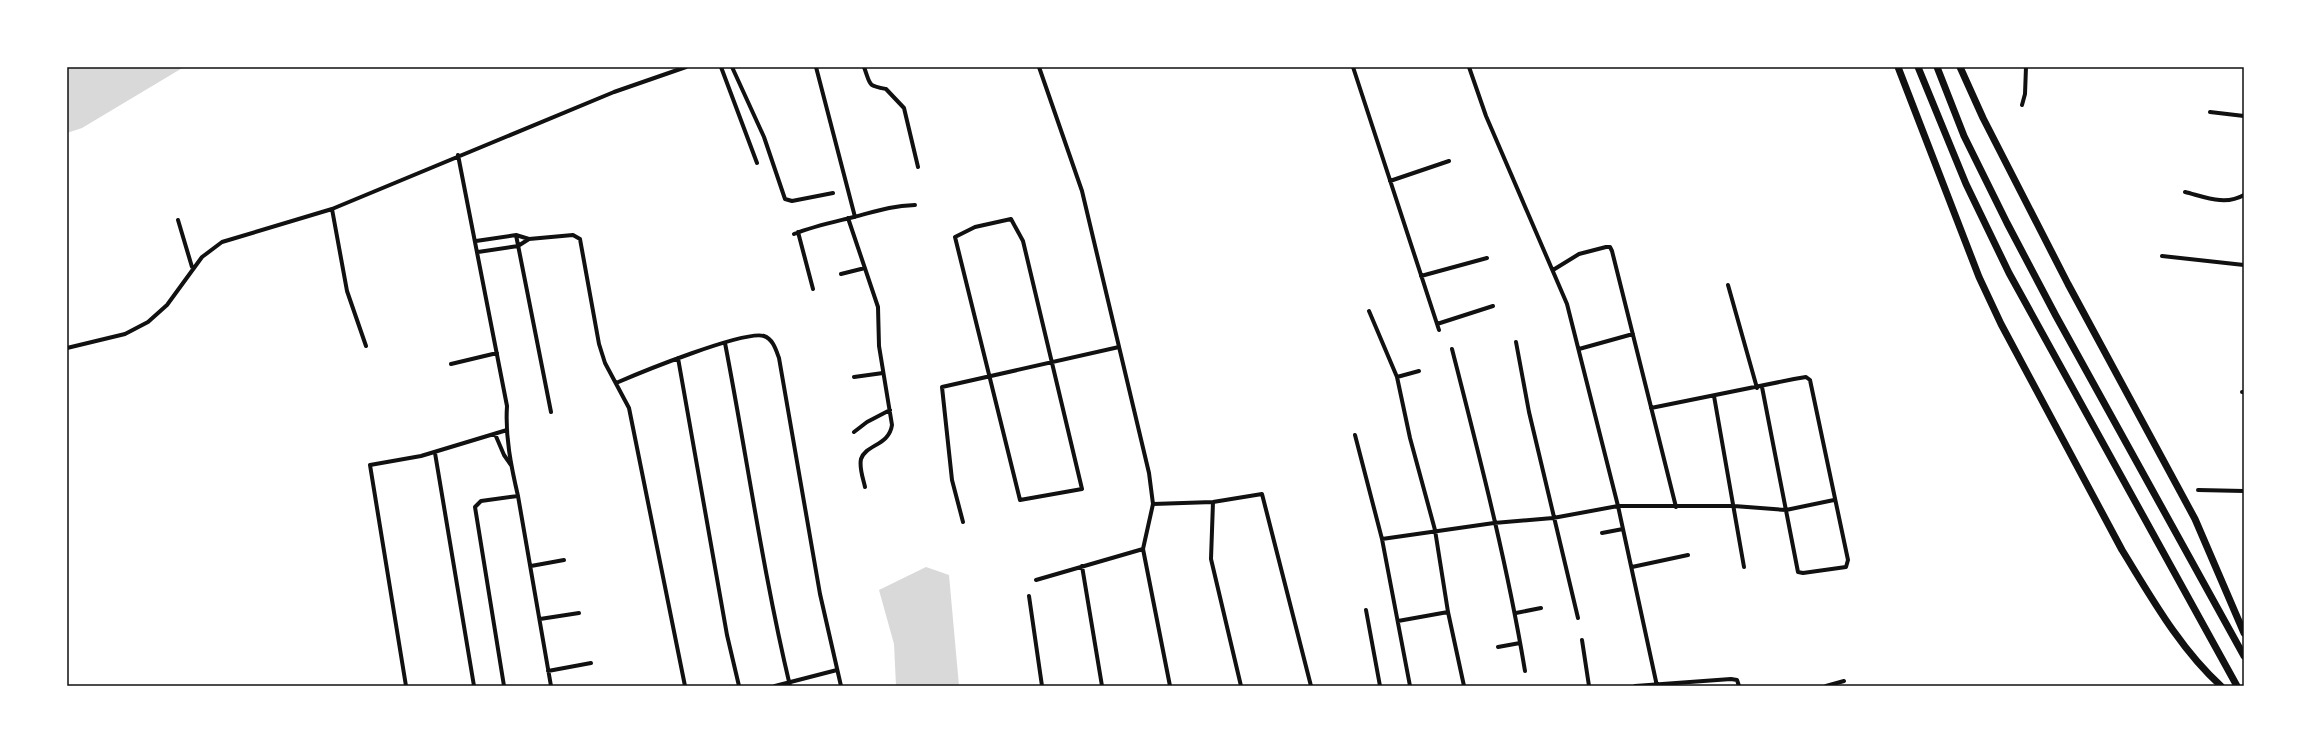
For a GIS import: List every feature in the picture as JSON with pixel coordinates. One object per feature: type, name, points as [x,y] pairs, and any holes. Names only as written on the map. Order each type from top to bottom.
[{"type":"main road","points":[[1898,67],[1928,142],[1960,231],[2001,324],[2122,550],[2167,621],[2204,670],[2221,686]]},
{"type":"main road","points":[[1918,67],[1946,139],[1969,191],[2032,317],[2237,686]]},
{"type":"main road","points":[[1937,67],[1964,136],[2056,316],[2244,656]]},
{"type":"main road","points":[[1960,67],[1988,129],[2068,284],[2195,519],[2244,632]]},
{"type":"street","points":[[721,67],[757,163]]},
{"type":"street","points":[[732,67],[764,137],[785,199],[792,200],[833,193]]},
{"type":"street","points":[[816,67],[855,217]]},
{"type":"street","points":[[864,67],[871,85],[875,88],[886,89],[904,108],[918,167]]},
{"type":"street","points":[[1039,67],[1082,191],[1149,472],[1152,504],[1143,549],[1170,686]]},
{"type":"street","points":[[1353,67],[1439,330]]},
{"type":"street","points":[[1469,67],[1486,116],[1567,304],[1618,506],[1657,685]]},
{"type":"street","points":[[2022,105],[2026,94],[2026,67]]},
{"type":"street","points":[[67,348],[125,334],[148,322],[167,305],[192,267],[210,249],[232,238],[332,209],[458,155],[614,92],[684,68]]},
{"type":"street","points":[[2210,112],[2244,116]]},
{"type":"street","points":[[458,155],[507,406],[507,430],[511,465],[531,566],[551,686]]},
{"type":"street","points":[[1390,181],[1450,161]]},
{"type":"street","points":[[2185,192],[2225,201],[2244,195]]},
{"type":"street","points":[[813,288],[796,233],[822,224],[855,217],[880,208],[915,205]]},
{"type":"street","points":[[332,209],[347,291],[366,346]]},
{"type":"street","points":[[848,218],[878,306],[879,346],[882,373],[890,410],[891,432],[884,440],[865,453],[862,458],[861,471],[865,487]]},
{"type":"street","points":[[1011,219],[1023,241],[1082,489],[1020,500],[990,376],[955,237],[975,227],[1011,219]]},
{"type":"street","points":[[178,220],[192,267]]},
{"type":"street","points":[[476,241],[516,235],[529,239],[570,235],[578,236],[580,240],[599,344],[605,363],[629,408],[685,686]]},
{"type":"street","points":[[516,235],[551,412]]},
{"type":"street","points":[[478,252],[518,246],[529,239]]},
{"type":"street","points":[[1553,270],[1579,254],[1610,247],[1676,507]]},
{"type":"street","points":[[2162,256],[2244,265]]},
{"type":"street","points":[[1421,276],[1487,258]]},
{"type":"street","points":[[841,274],[865,268]]},
{"type":"street","points":[[1651,408],[1714,396],[1759,387],[1806,377],[1810,380],[1815,392],[1834,500],[1848,565],[1846,567],[1803,573],[1798,572],[1759,387],[1728,285]]},
{"type":"street","points":[[1437,324],[1493,306]]},
{"type":"street","points":[[1369,311],[1397,377],[1410,438],[1434,530],[1448,612],[1464,686]]},
{"type":"street","points":[[1579,349],[1633,334]]},
{"type":"street","points":[[616,383],[678,358],[725,343],[758,336],[765,336],[771,341],[775,349],[798,460],[820,594],[841,686]]},
{"type":"street","points":[[1516,342],[1553,518],[1578,618]]},
{"type":"street","points":[[725,343],[752,488],[764,567],[789,684]]},
{"type":"street","points":[[963,522],[952,480],[942,387],[1119,347]]},
{"type":"street","points":[[1452,348],[1516,613],[1525,671]]},
{"type":"street","points":[[451,364],[497,353]]},
{"type":"street","points":[[678,358],[727,635],[739,686]]},
{"type":"street","points":[[1397,377],[1419,371]]},
{"type":"street","points":[[854,377],[882,373]]},
{"type":"street","points":[[1714,396],[1744,567]]},
{"type":"street","points":[[854,432],[867,422],[890,410]]},
{"type":"street","points":[[406,686],[370,466],[435,452],[507,430]]},
{"type":"street","points":[[495,434],[504,456],[511,465]]},
{"type":"street","points":[[1356,436],[1382,539],[1410,686]]},
{"type":"street","points":[[435,452],[474,686]]},
{"type":"street","points":[[2198,490],[2244,491]]},
{"type":"street","points":[[1152,504],[1213,502],[1262,494],[1311,686]]},
{"type":"street","points":[[504,686],[475,507],[481,501],[518,496]]},
{"type":"street","points":[[1382,539],[1434,530],[1553,518],[1618,506],[1734,506],[1786,510],[1834,500]]},
{"type":"street","points":[[1213,502],[1211,559],[1241,686]]},
{"type":"street","points":[[1602,533],[1623,529]]},
{"type":"street","points":[[1036,580],[1143,549]]},
{"type":"street","points":[[1632,567],[1688,555]]},
{"type":"street","points":[[531,566],[564,560]]},
{"type":"street","points":[[1082,566],[1102,686]]},
{"type":"street","points":[[1029,596],[1042,686]]},
{"type":"street","points":[[1516,613],[1541,608]]},
{"type":"street","points":[[1366,610],[1380,686]]},
{"type":"street","points":[[1398,621],[1448,612]]},
{"type":"street","points":[[540,619],[579,613]]},
{"type":"street","points":[[1582,640],[1589,686]]},
{"type":"street","points":[[1498,647],[1520,643]]},
{"type":"street","points":[[548,671],[591,663]]},
{"type":"street","points":[[775,686],[789,684],[837,670]]},
{"type":"street","points":[[1634,686],[1731,679],[1737,680],[1739,686]]},
{"type":"street","points":[[1826,686],[1844,681]]},
{"type":"shaded area","points":[[67,67],[184,67],[82,128],[67,133]]},
{"type":"shaded area","points":[[926,567],[949,575],[959,686],[896,686],[894,644],[879,590]]}]
